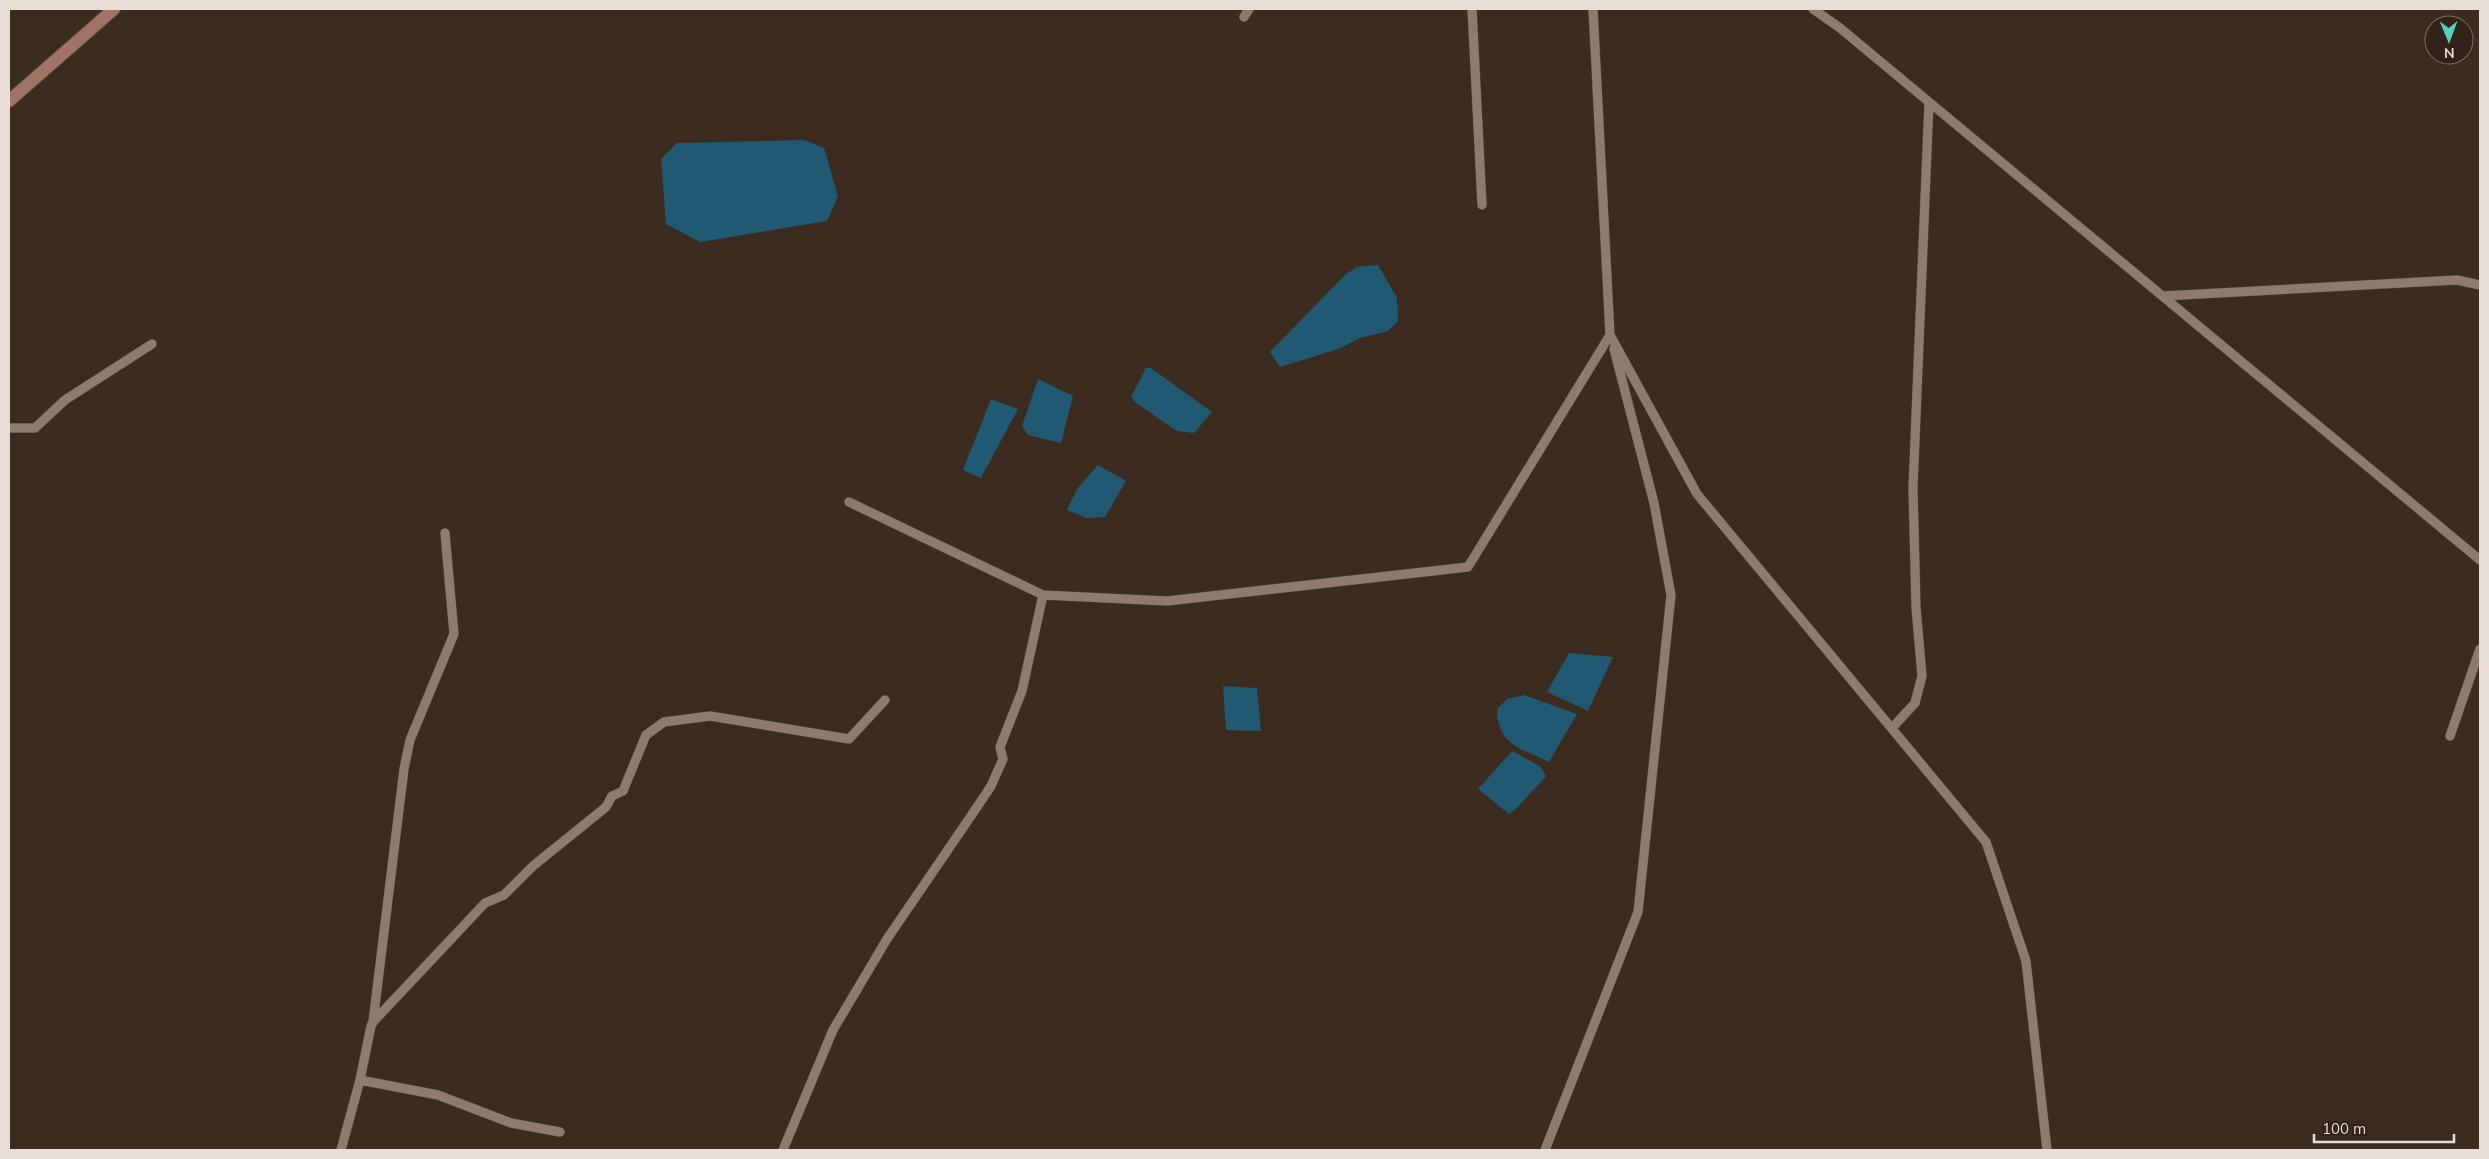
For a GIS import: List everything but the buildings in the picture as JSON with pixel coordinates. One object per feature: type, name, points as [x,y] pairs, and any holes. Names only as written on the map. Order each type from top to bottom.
[{"type":"main road","points":[[9,102],[114,9]]},
{"type":"street","points":[[1244,18],[1249,9]]},
{"type":"street","points":[[1472,9],[1482,205]]},
{"type":"street","points":[[1545,1150],[1638,912],[1671,595],[1654,503],[1610,335],[1593,9]]},
{"type":"street","points":[[1813,9],[1840,28],[1930,102],[2480,560]]},
{"type":"street","points":[[1892,728],[1915,703],[1922,676],[1916,607],[1913,488],[1930,102]]},
{"type":"street","points":[[2162,296],[2457,280],[2480,285]]},
{"type":"street","points":[[849,502],[1043,595],[1167,601],[1468,567],[1610,335]]},
{"type":"street","points":[[1610,335],[1697,494],[1986,842],[2026,961],[2047,1150]]},
{"type":"street","points":[[9,428],[35,428],[65,400],[152,344]]},
{"type":"street","points":[[341,1150],[373,1022],[404,769],[410,740],[454,634],[445,533]]},
{"type":"street","points":[[783,1150],[833,1030],[887,939],[991,786],[1003,759],[1000,747],[1022,691],[1043,595]]},
{"type":"street","points":[[2450,736],[2480,649]]},
{"type":"street","points":[[373,1022],[485,903],[504,895],[533,866],[606,806],[612,796],[623,791],[646,735],[664,722],[710,716],[849,739],[885,700]]},
{"type":"street","points":[[360,1080],[438,1095],[511,1123],[560,1132]]},
{"type":"water","points":[[804,140],[824,148],[838,196],[827,221],[700,242],[666,224],[661,159],[677,143]]},
{"type":"water","points":[[1378,265],[1397,298],[1398,321],[1388,331],[1360,338],[1338,349],[1280,367],[1270,352],[1345,275],[1357,267]]},
{"type":"water","points":[[1146,368],[1151,368],[1212,412],[1194,433],[1177,431],[1136,403],[1131,397]]},
{"type":"water","points":[[1038,379],[1073,396],[1061,443],[1028,435],[1022,426]]},
{"type":"water","points":[[991,399],[1018,409],[981,478],[963,470]]},
{"type":"water","points":[[1098,465],[1126,481],[1105,517],[1086,518],[1067,510],[1077,489]]},
{"type":"water","points":[[1569,653],[1613,657],[1588,711],[1547,692]]},
{"type":"water","points":[[1223,686],[1257,688],[1261,731],[1226,730]]},
{"type":"water","points":[[1524,695],[1577,714],[1549,762],[1513,744],[1502,731],[1498,721],[1497,709],[1507,699]]},
{"type":"water","points":[[1512,751],[1540,766],[1546,776],[1516,809],[1509,814],[1478,789]]}]
